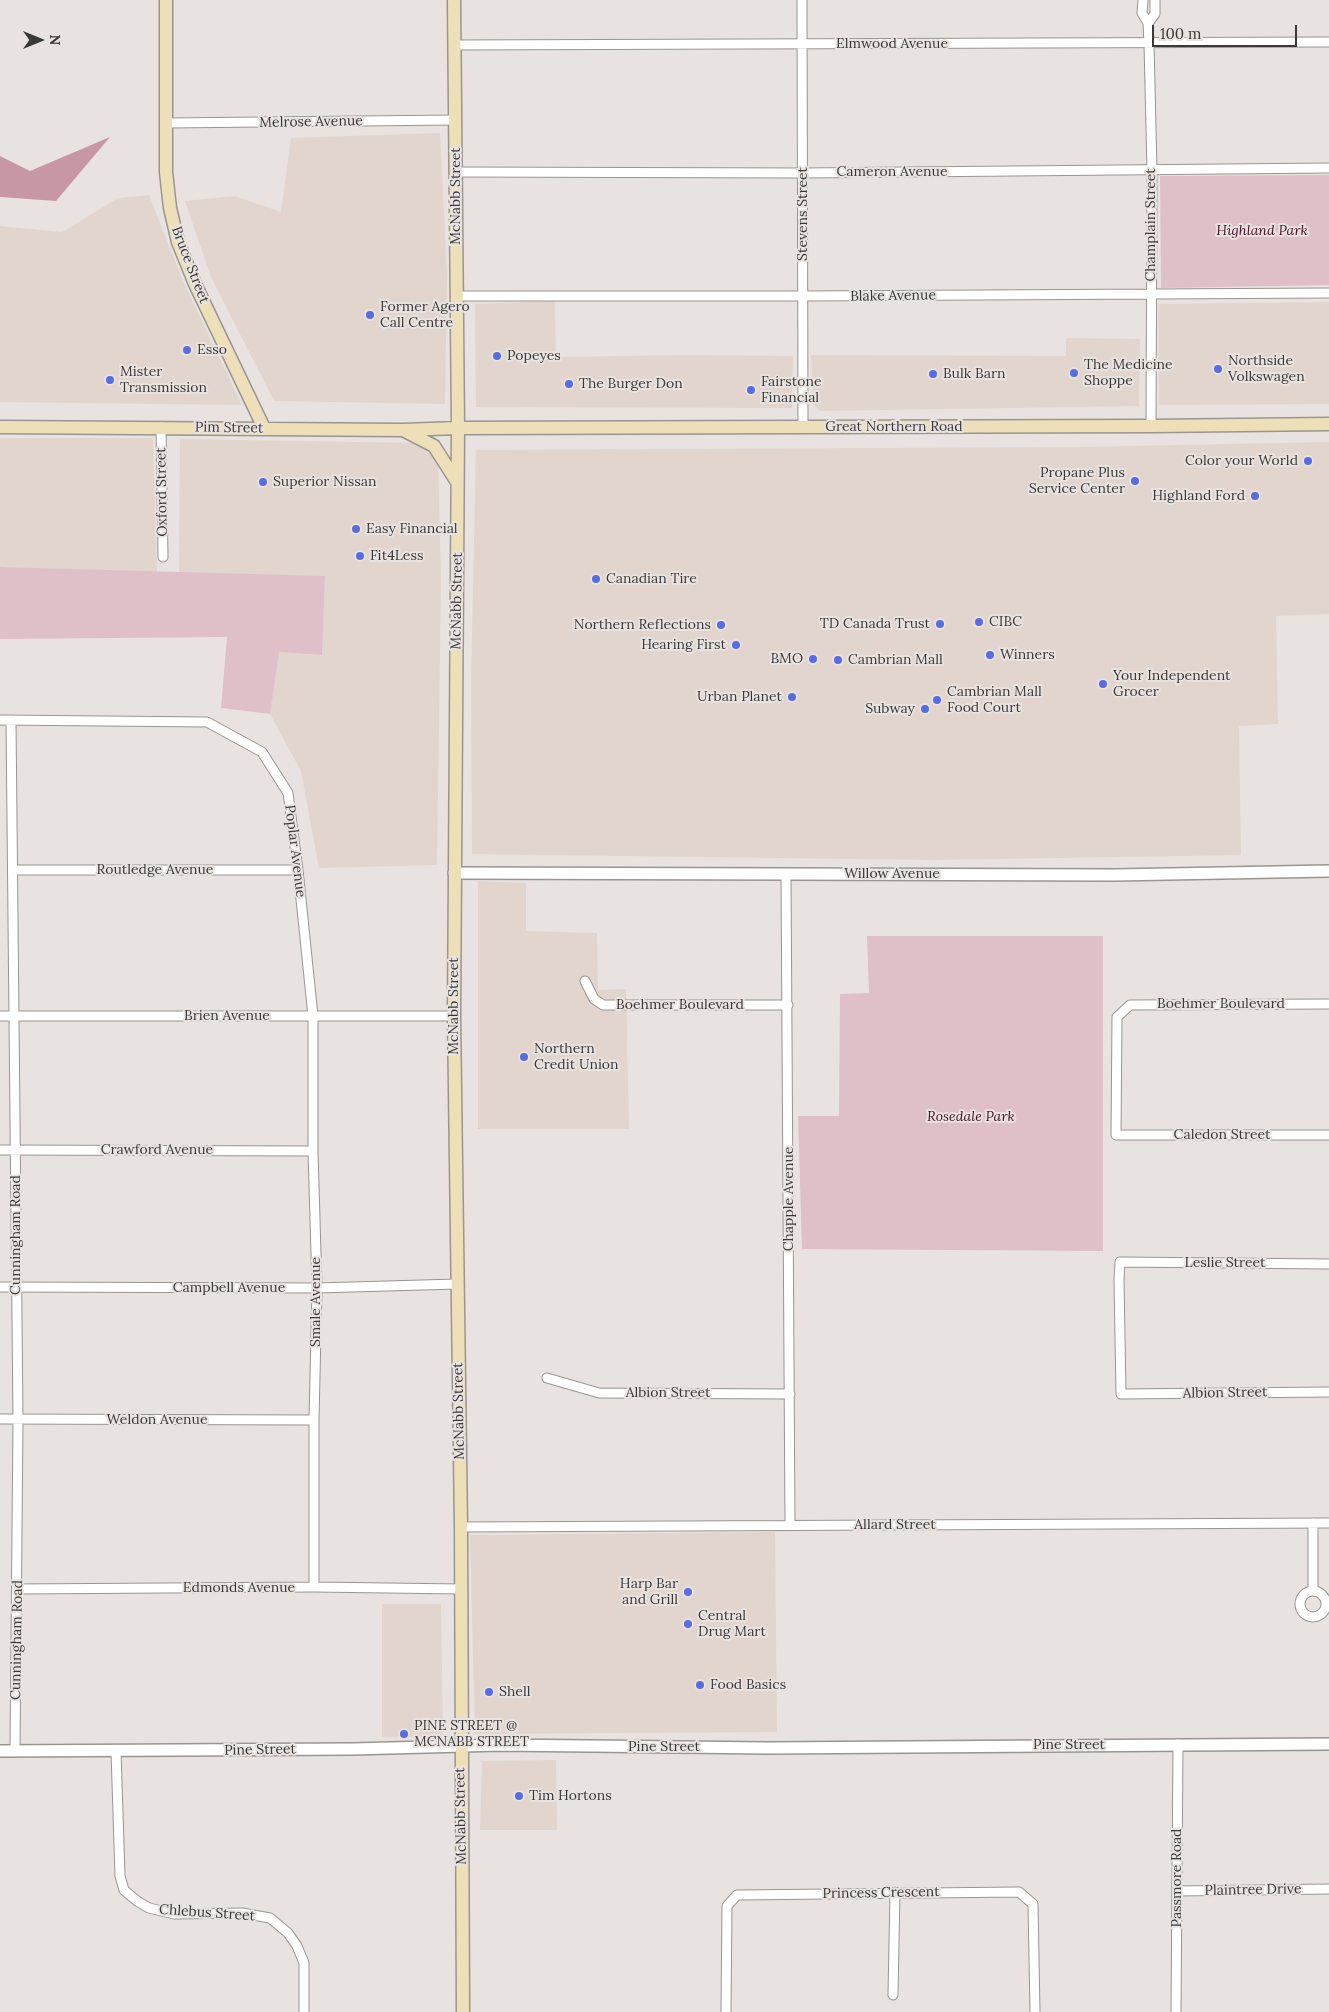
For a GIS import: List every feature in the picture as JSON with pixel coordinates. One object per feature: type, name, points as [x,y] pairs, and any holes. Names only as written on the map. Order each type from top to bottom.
[{"type":"main road","name":"Bruce Street","points":[[166,0],[166,172],[170,208],[178,242],[195,284],[264,428]]},
{"type":"main road","name":"McNabb Street","points":[[454,0],[458,428],[454,1016],[461,1528],[460,1747],[463,2012]]},
{"type":"main road","name":"Great Northern Road","points":[[458,428],[803,428],[1329,424]]},
{"type":"main road","name":"Pim Street","points":[[0,427],[403,430],[458,428]]},
{"type":"main road","points":[[403,430],[434,446],[458,484]]},
{"type":"street","name":"Stevens Street","points":[[802,0],[803,428]]},
{"type":"street","name":"Champlain Street","points":[[1143,0],[1142,13],[1148,23],[1152,171],[1150,293],[1151,426]]},
{"type":"street","name":"Champlain Street","points":[[1148,23],[1154,14],[1155,0]]},
{"type":"street","name":"Elmwood Avenue","points":[[454,45],[1329,42]]},
{"type":"street","name":"Melrose Avenue","points":[[167,123],[455,120]]},
{"type":"street","name":"Cameron Avenue","points":[[455,172],[803,173],[1329,168]]},
{"type":"street","name":"Blake Avenue","points":[[457,296],[1329,293]]},
{"type":"street","name":"Oxford Street","points":[[161,427],[163,557]]},
{"type":"street","name":"Poplar Avenue","points":[[0,720],[207,722],[262,752],[288,793],[313,1016]]},
{"type":"street","name":"Cunningham Road","points":[[11,720],[18,1419],[16,1750]]},
{"type":"street","name":"Routledge Avenue","points":[[13,870],[298,870]]},
{"type":"street","name":"Willow Avenue","points":[[454,873],[1115,875],[1329,871]]},
{"type":"street","name":"Chapple Avenue","points":[[786,874],[790,1525]]},
{"type":"street","name":"Boehmer Boulevard","points":[[585,981],[594,999],[603,1005],[788,1005]]},
{"type":"street","name":"Boehmer Boulevard","points":[[1116,1135],[1117,1017],[1130,1004],[1329,1004]]},
{"type":"street","name":"Brien Avenue","points":[[0,1016],[454,1016]]},
{"type":"street","name":"Smale Avenue","points":[[313,1016],[313,1151],[317,1288],[314,1420],[314,1587]]},
{"type":"street","name":"Caledon Street","points":[[1116,1135],[1329,1134]]},
{"type":"street","name":"Crawford Avenue","points":[[0,1150],[313,1151]]},
{"type":"street","name":"Leslie Street","points":[[1121,1394],[1120,1262],[1329,1264]]},
{"type":"street","name":"Campbell Avenue","points":[[0,1287],[317,1288],[457,1284]]},
{"type":"street","name":"Albion Street","points":[[547,1378],[599,1393],[790,1394]]},
{"type":"street","name":"Albion Street","points":[[1121,1394],[1329,1392]]},
{"type":"street","name":"Weldon Avenue","points":[[0,1419],[314,1420]]},
{"type":"street","points":[[1314,1523],[1314,1591]]},
{"type":"street","name":"Allard Street","points":[[461,1528],[1329,1523]]},
{"type":"street","name":"Edmonds Avenue","points":[[17,1589],[314,1587],[461,1589]]},
{"type":"street","name":"Passmore Road","points":[[1176,2012],[1178,1744]]},
{"type":"street","name":"Pine Street","points":[[0,1751],[508,1746],[778,1748],[1329,1744]]},
{"type":"street","name":"Chlebus Street","points":[[116,1751],[120,1876],[124,1890],[136,1902],[149,1908],[174,1914],[242,1913],[270,1918],[288,1933],[297,1946],[304,1963],[304,2012]]},
{"type":"street","name":"Plaintree Drive","points":[[1176,1891],[1329,1889]]},
{"type":"street","points":[[893,1995],[895,1892]]},
{"type":"street","name":"Princess Crescent","points":[[726,2012],[727,1906],[737,1895],[895,1892],[1019,1892],[1033,1904],[1035,2012]]},
{"type":"shaded area","points":[[440,133],[447,274],[445,404],[274,401],[211,277],[185,201],[235,196],[281,212],[291,138]]},
{"type":"shaded area","points":[[110,137],[56,201],[0,197],[0,156],[30,171]]},
{"type":"shaded area","points":[[149,195],[183,281],[242,405],[0,402],[0,226],[62,232],[118,198]]},
{"type":"shaded area","points":[[555,301],[556,357],[793,356],[792,408],[476,407],[475,304]]},
{"type":"shaded area","points":[[1329,302],[1329,404],[1159,405],[1158,304]]},
{"type":"shaded area","points":[[1066,338],[1140,339],[1139,406],[820,411],[813,404],[811,355],[1066,356]]},
{"type":"shaded area","points":[[0,438],[153,438],[157,572],[0,567]]},
{"type":"shaded area","points":[[180,439],[416,443],[438,460],[441,578],[437,865],[319,868],[301,771],[270,714],[278,652],[322,655],[325,576],[179,573]]},
{"type":"shaded area","points":[[1329,442],[1329,614],[1276,616],[1278,724],[1239,726],[1241,855],[933,860],[472,854],[471,682],[476,450],[1080,447]]},
{"type":"shaded area","points":[[478,881],[526,883],[526,931],[597,933],[598,990],[626,989],[629,1129],[478,1129]]},
{"type":"shaded area","points":[[775,1532],[777,1732],[475,1734],[470,1535]]},
{"type":"shaded area","points":[[382,1604],[441,1604],[443,1737],[382,1737]]},
{"type":"shaded area","points":[[556,1760],[557,1830],[480,1830],[482,1761]]},
{"type":"green space","name":"Highland Park","points":[[1329,175],[1329,285],[1161,288],[1160,176]]},
{"type":"green space","points":[[0,567],[325,576],[322,655],[279,652],[270,714],[221,708],[227,637],[0,639]]},
{"type":"green space","name":"Rosedale Park","points":[[867,936],[1103,936],[1103,1251],[802,1249],[798,1116],[839,1116],[840,994],[869,993]]},
{"type":"place","name":"Former Agero Call Centre","points":[[370,315]]},
{"type":"place","name":"Esso","points":[[187,350]]},
{"type":"place","name":"Popeyes","points":[[497,356]]},
{"type":"place","name":"Northside Volkswagen","points":[[1218,369]]},
{"type":"place","name":"The Medicine Shoppe","points":[[1074,373]]},
{"type":"place","name":"Bulk Barn","points":[[933,374]]},
{"type":"place","name":"Mister Transmission","points":[[110,380]]},
{"type":"place","name":"The Burger Don","points":[[569,384]]},
{"type":"place","name":"Fairstone Financial","points":[[751,390]]},
{"type":"place","name":"Color your World","points":[[1308,461]]},
{"type":"place","name":"Propane Plus Service Center","points":[[1135,481]]},
{"type":"place","name":"Superior Nissan","points":[[263,482]]},
{"type":"place","name":"Highland Ford","points":[[1255,496]]},
{"type":"place","name":"Easy Financial","points":[[356,529]]},
{"type":"place","name":"Fit4Less","points":[[360,556]]},
{"type":"place","name":"Canadian Tire","points":[[596,579]]},
{"type":"place","name":"CIBC","points":[[979,622]]},
{"type":"place","name":"TD Canada Trust","points":[[940,624]]},
{"type":"place","name":"Northern Reflections","points":[[721,625]]},
{"type":"place","name":"Hearing First","points":[[736,645]]},
{"type":"place","name":"Winners","points":[[990,655]]},
{"type":"place","name":"BMO","points":[[813,659]]},
{"type":"place","name":"Cambrian Mall","points":[[838,660]]},
{"type":"place","name":"Your Independent Grocer","points":[[1103,684]]},
{"type":"place","name":"Urban Planet","points":[[792,697]]},
{"type":"place","name":"Cambrian Mall Food Court","points":[[937,700]]},
{"type":"place","name":"Subway","points":[[925,709]]},
{"type":"place","name":"Northern Credit Union","points":[[524,1057]]},
{"type":"place","name":"Harp Bar and Grill","points":[[688,1592]]},
{"type":"place","name":"Central Drug Mart","points":[[688,1624]]},
{"type":"place","name":"Food Basics","points":[[700,1685]]},
{"type":"place","name":"Shell","points":[[489,1692]]},
{"type":"place","name":"PINE STREET @ MCNABB STREET","points":[[404,1734]]},
{"type":"place","name":"Tim Hortons","points":[[519,1796]]}]
